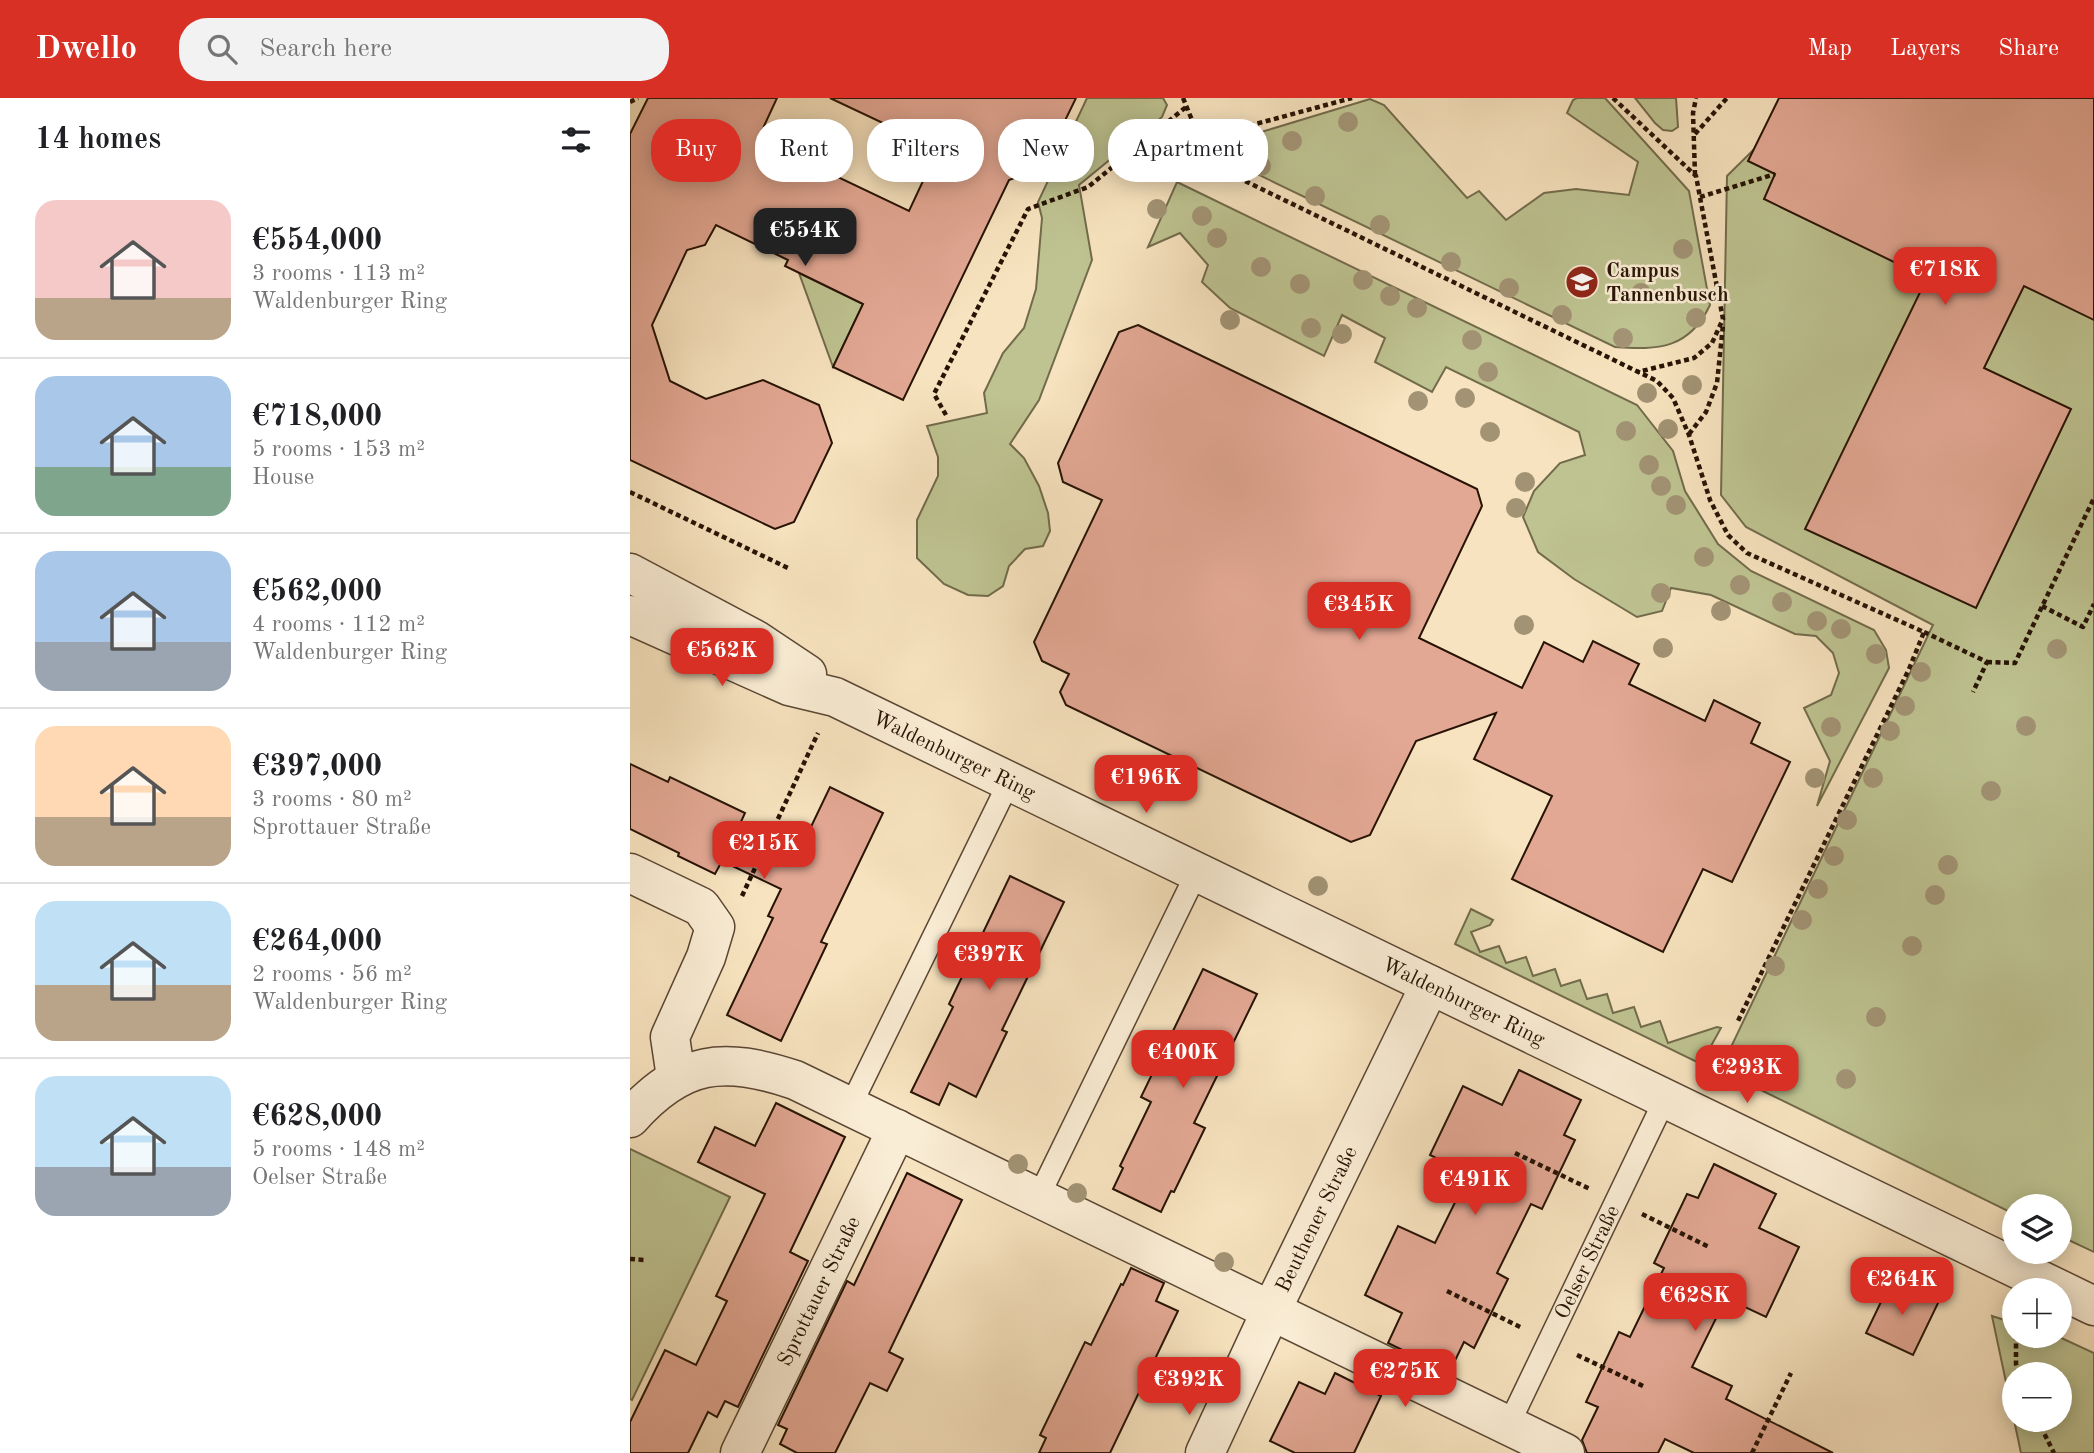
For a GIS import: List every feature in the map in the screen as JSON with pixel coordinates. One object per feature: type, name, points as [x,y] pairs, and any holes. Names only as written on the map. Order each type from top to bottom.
[{"type":"street","name":"Waldenburger Ring","points":[[630,573],[755,640],[812,677],[835,697]]},
{"type":"street","name":"Waldenburger Ring","points":[[630,615],[789,686],[835,697],[2094,1306]]},
{"type":"street","points":[[630,873],[701,907],[715,927],[706,957],[670,1037],[676,1077]]},
{"type":"street","name":"Beuthener Straße","points":[[1205,1453],[1430,985]]},
{"type":"street","points":[[630,1118],[651,1094],[676,1077],[716,1066],[742,1065],[794,1080],[1564,1453]]},
{"type":"street","name":"Sprottauer Straße","points":[[740,1453],[897,1129]]},
{"type":"lane","points":[[850,1107],[1009,782]]},
{"type":"lane","points":[[1038,1198],[1197,872]]},
{"type":"lane","name":"Oelser Straße","points":[[1508,1426],[1665,1099]]},
{"type":"path","points":[[630,102],[638,98]]},
{"type":"path","points":[[1183,98],[1191,119]]},
{"type":"path","points":[[1268,121],[1352,98]]},
{"type":"path","points":[[1613,98],[1696,176]]},
{"type":"path","points":[[1689,435],[1706,412],[1717,383],[1723,319],[1696,176],[1696,98]]},
{"type":"path","points":[[1694,135],[1727,98]]},
{"type":"path","points":[[946,415],[934,394],[1028,209],[1088,187],[1186,107]]},
{"type":"path","points":[[1700,197],[1775,174]]},
{"type":"path","points":[[1247,182],[1657,381],[1673,398],[1689,435],[1710,500],[1728,535],[1747,553],[1987,662],[2015,663],[2094,498]]},
{"type":"path","points":[[1638,372],[1693,358],[1712,343],[1723,319]]},
{"type":"path","points":[[630,492],[790,569]]},
{"type":"path","points":[[2042,606],[2083,627],[2094,604]]},
{"type":"path","points":[[1737,1023],[1909,669],[1924,632]]},
{"type":"path","points":[[1973,692],[1987,662]]},
{"type":"path","points":[[715,927],[739,903],[835,697]]},
{"type":"path","points":[[1515,1153],[1709,1247]]},
{"type":"path","points":[[630,1259],[645,1260]]},
{"type":"path","points":[[1447,1291],[1643,1386]]},
{"type":"path","points":[[1752,1453],[1791,1373]]},
{"type":"path","points":[[2044,1432],[2054,1453]]},
{"type":"green space","points":[[1087,98],[1163,98],[1167,105],[1160,119],[1108,119],[1108,161],[1094,173],[1094,119],[1077,119]]},
{"type":"green space","points":[[1605,98],[1689,191],[1710,305],[1692,331],[1671,344],[1645,348],[1615,347],[1268,179],[1268,130],[1370,99],[1384,105],[1467,198],[1479,191],[1506,220],[1544,193],[1576,189],[1629,195],[1638,162],[1567,113],[1573,100]]},
{"type":"green space","points":[[1635,98],[1676,98],[1678,127],[1672,131],[1663,130]]},
{"type":"green space","points":[[1806,98],[2094,98],[2094,1252],[2072,1242],[2072,1194],[2002,1194],[2002,1208],[1720,1070],[1933,625],[1746,527],[1721,495],[1727,176]]},
{"type":"green space","points":[[1047,182],[1083,182],[1079,185],[1092,260],[1039,400],[1010,444],[1024,458],[1039,486],[1048,513],[1050,531],[1043,546],[1025,549],[1009,566],[1003,586],[988,596],[968,595],[944,584],[917,558],[917,520],[938,476],[938,457],[927,426],[987,413],[984,393],[1003,353],[1024,328],[1036,289],[1042,218],[1038,202]]},
{"type":"green space","points":[[1177,182],[1637,405],[1673,451],[1685,491],[1718,544],[1751,571],[1874,630],[1886,650],[1889,668],[1817,806],[1830,761],[1804,708],[1831,695],[1839,673],[1833,653],[1816,636],[1795,634],[1711,595],[1671,588],[1662,611],[1637,617],[1574,579],[1538,552],[1523,517],[1534,491],[1560,463],[1585,455],[1579,432],[1446,367],[1432,392],[1375,362],[1385,338],[1342,315],[1324,356],[1230,308],[1202,282],[1208,265],[1180,233],[1148,247]]},
{"type":"green space","points":[[799,273],[863,304],[833,367]]},
{"type":"green space","points":[[1471,909],[1493,920],[1490,925],[1471,932],[1480,952],[1499,946],[1506,963],[1526,957],[1533,976],[1555,969],[1561,986],[1580,980],[1587,999],[1607,994],[1613,1013],[1634,1007],[1641,1027],[1660,1021],[1668,1043],[1721,1028],[1701,1064],[1455,944]]},
{"type":"green space","points":[[630,1149],[730,1197],[632,1400],[630,1399]]},
{"type":"green space","points":[[1992,1316],[2002,1319],[2002,1348],[2072,1348],[2072,1343],[2094,1353],[2094,1453],[2021,1453],[2017,1432],[2072,1432],[2072,1362],[2002,1363]]},
{"type":"building","points":[[648,98],[777,98],[767,119],[755,119],[755,182],[848,182],[909,211],[923,182],[984,182],[984,119],[874,119],[830,98],[1076,98],[1066,119],[998,119],[998,182],[1008,182],[903,400],[833,367],[863,304],[785,266],[788,260],[716,225],[705,245],[687,250],[652,325],[670,381],[706,399],[763,380],[819,405],[832,443],[794,522],[775,529],[630,460],[630,134]]},
{"type":"building","points":[[1779,98],[2094,98],[2094,320],[2024,286],[1984,368],[2071,409],[1976,608],[1805,529],[1927,278],[1764,199],[1775,174],[1748,161]]},
{"type":"building","points":[[1138,325],[1477,489],[1482,506],[1419,638],[1522,688],[1544,642],[1583,662],[1593,641],[1639,664],[1629,684],[1705,721],[1714,700],[1760,723],[1751,743],[1790,762],[1732,882],[1703,869],[1663,952],[1512,879],[1552,796],[1474,759],[1496,713],[1416,741],[1370,835],[1351,842],[1066,705],[1060,692],[1069,674],[1042,661],[1034,642],[1102,500],[1063,482],[1058,463],[1119,332]]},
{"type":"building","points":[[630,764],[668,782],[670,777],[745,813],[739,826],[798,854],[830,787],[883,813],[821,942],[827,944],[781,1041],[727,1015],[773,918],[768,916],[781,889],[722,861],[715,874],[630,829]]},
{"type":"building","points":[[1010,876],[1064,902],[1002,1030],[1007,1032],[976,1097],[949,1083],[939,1105],[911,1092],[953,1007],[949,1004]]},
{"type":"building","points":[[1203,969],[1257,994],[1194,1123],[1205,1128],[1174,1192],[1171,1191],[1161,1212],[1113,1189],[1123,1168],[1120,1166],[1151,1102],[1141,1097]]},
{"type":"building","points":[[1519,1070],[1581,1100],[1564,1135],[1575,1140],[1542,1209],[1531,1204],[1497,1273],[1508,1279],[1474,1348],[1464,1342],[1449,1373],[1388,1343],[1402,1313],[1365,1295],[1398,1226],[1435,1243],[1469,1174],[1430,1155],[1463,1086],[1502,1105]]},
{"type":"building","points":[[776,1103],[845,1137],[790,1252],[808,1261],[738,1407],[725,1401],[717,1417],[708,1412],[688,1453],[630,1453],[630,1422],[665,1350],[696,1365],[727,1301],[716,1296],[765,1194],[698,1162],[715,1127],[755,1146]]},
{"type":"building","points":[[1714,1164],[1776,1194],[1759,1228],[1799,1247],[1766,1317],[1726,1298],[1692,1367],[1732,1386],[1726,1399],[1833,1453],[1694,1453],[1665,1439],[1658,1453],[1587,1453],[1582,1440],[1598,1407],[1586,1402],[1619,1332],[1630,1337],[1664,1268],[1654,1263],[1687,1194],[1698,1198]]},
{"type":"building","points":[[907,1173],[962,1200],[889,1352],[903,1359],[887,1391],[870,1383],[835,1453],[797,1453],[780,1444],[787,1429],[778,1425],[847,1281],[854,1285]]},
{"type":"building","points":[[1131,1268],[1164,1283],[1156,1301],[1178,1311],[1110,1453],[1039,1453],[1046,1438],[1040,1435],[1085,1342],[1091,1345]]},
{"type":"building","points":[[1892,1279],[1939,1301],[1913,1355],[1866,1333]]},
{"type":"building","points":[[1335,1373],[1381,1396],[1354,1453],[1295,1453],[1270,1441],[1299,1382],[1325,1394]]},
{"type":"place","name":"Campus Tannenbusch","points":[[1582,282]]}]
